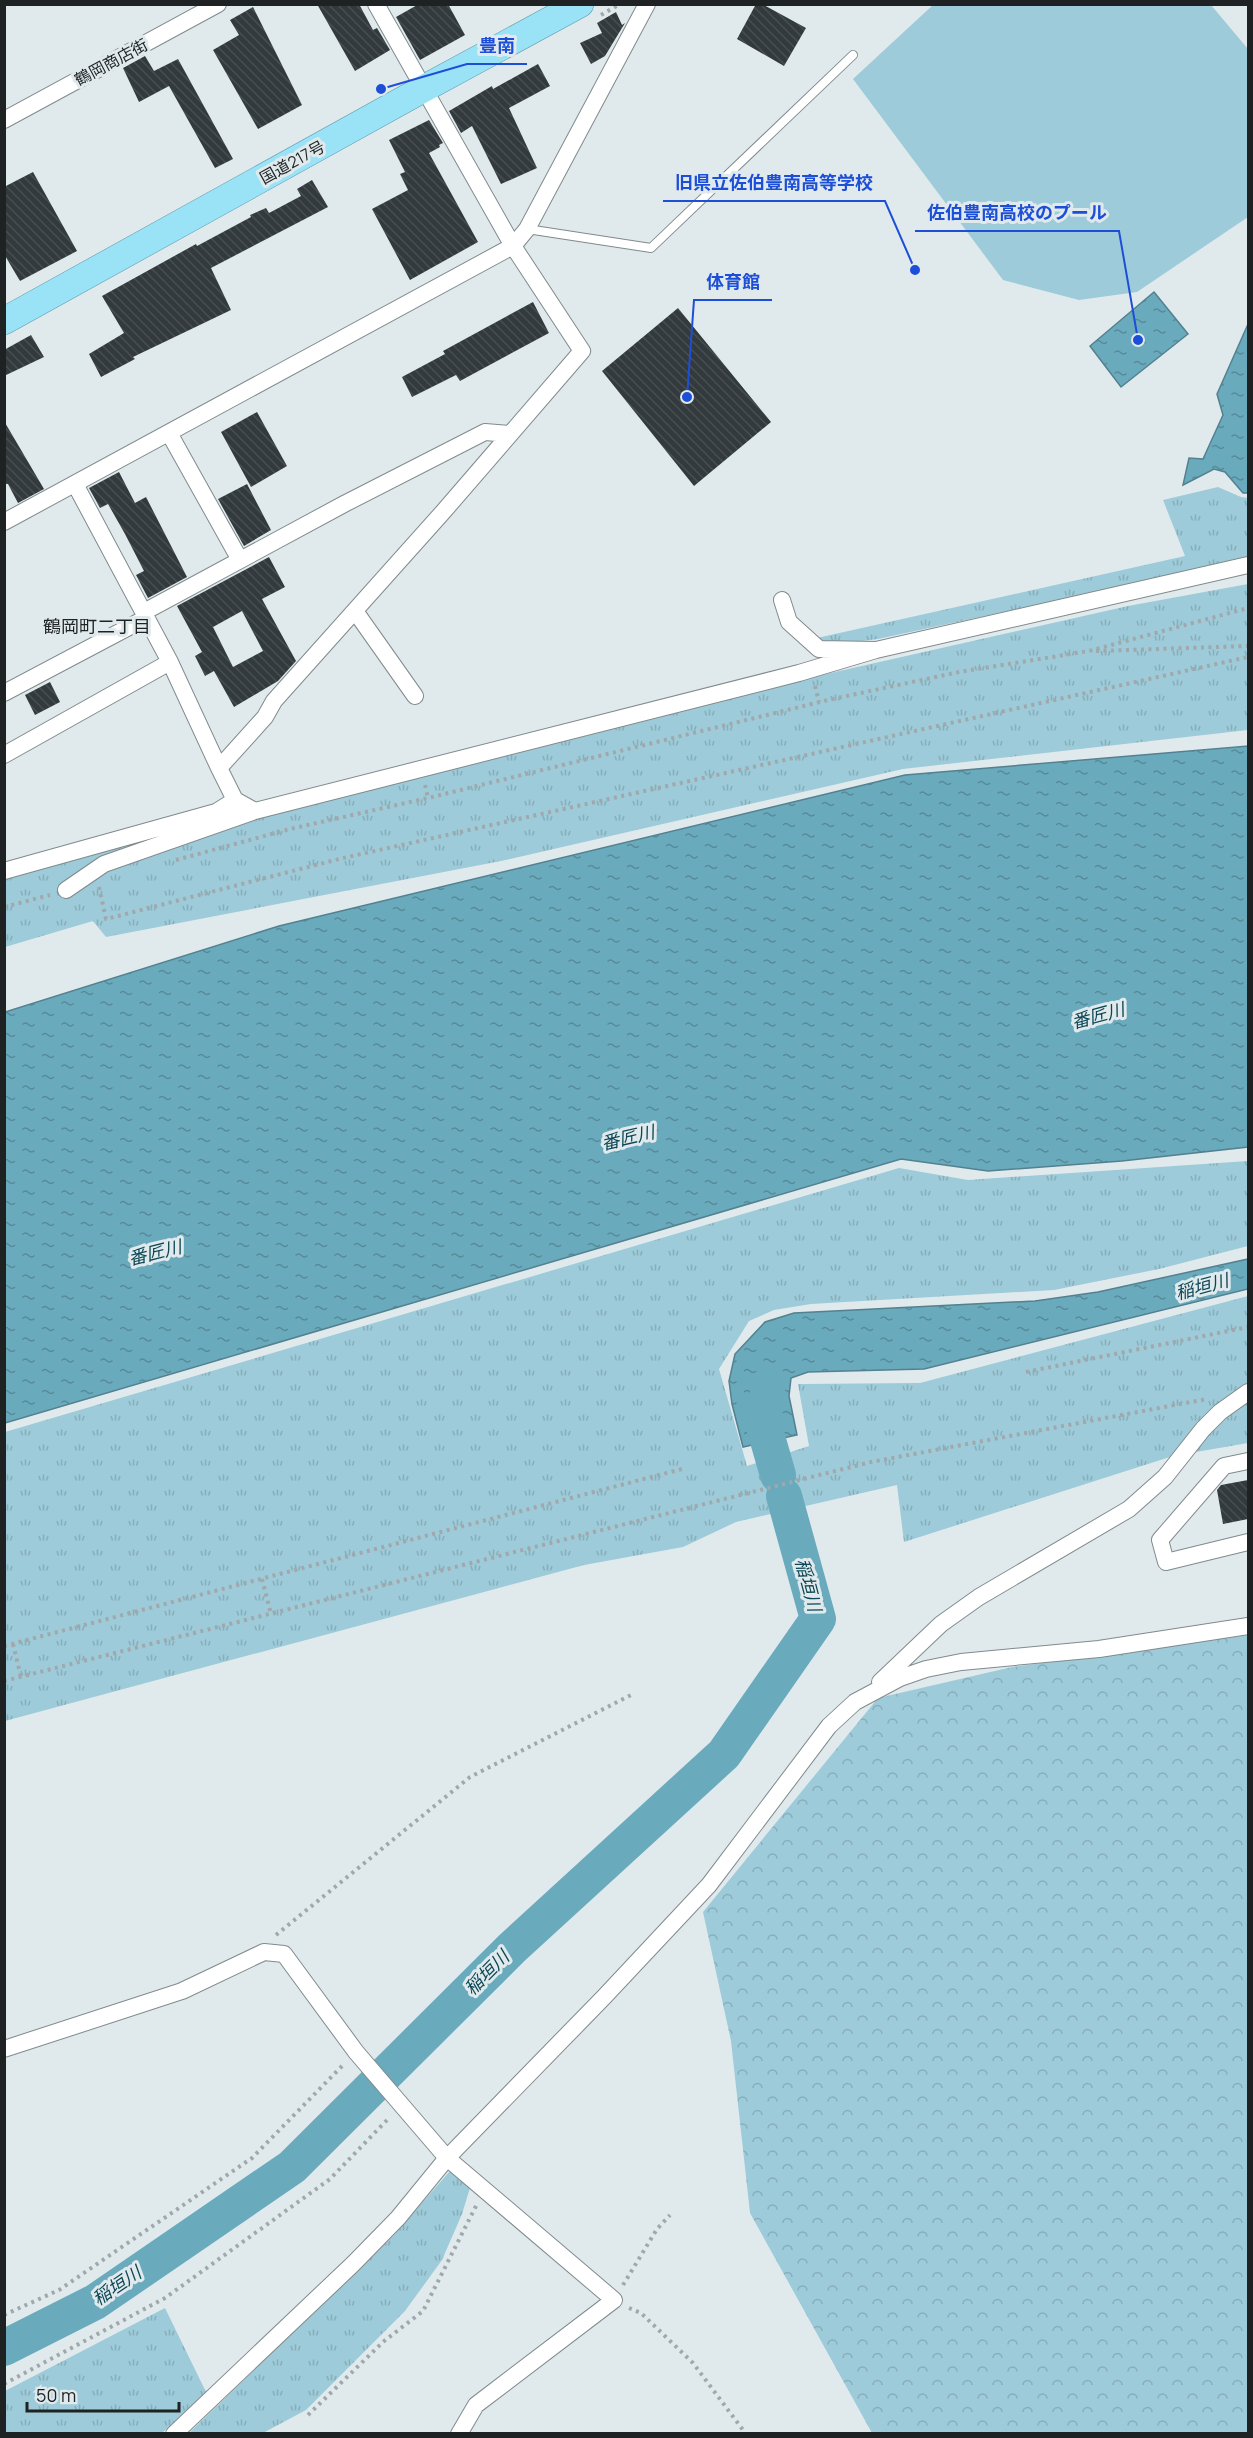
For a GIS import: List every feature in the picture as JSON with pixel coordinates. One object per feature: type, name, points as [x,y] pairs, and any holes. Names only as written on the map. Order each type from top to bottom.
[{"type":"highway","name":"国道217号","points":[[4,321],[580,4]]},
{"type":"street","name":"鶴岡商店街","points":[[4,120],[218,4]]},
{"type":"street","points":[[219,768],[265,717],[274,701],[582,351],[513,246],[376,4]]},
{"type":"street","points":[[4,522],[513,246],[527,229],[647,4]]},
{"type":"street","points":[[4,693],[240,560],[485,432],[510,434]]},
{"type":"street","points":[[169,434],[240,560]]},
{"type":"street","points":[[75,484],[170,662],[235,800],[255,811]]},
{"type":"street","points":[[66,890],[104,864],[255,811],[799,672],[876,650],[1248,565]]},
{"type":"street","points":[[782,600],[789,622],[819,649],[876,650]]},
{"type":"street","points":[[355,611],[415,696]]},
{"type":"street","points":[[4,755],[170,662]]},
{"type":"street","points":[[4,872],[216,812],[235,800]]},
{"type":"street","points":[[174,2433],[353,2264],[398,2218],[447,2158],[709,1885],[829,1726],[843,1711],[869,1693],[941,1624],[979,1597],[1129,1509],[1165,1477],[1203,1429],[1220,1412],[1248,1392]]},
{"type":"street","points":[[1248,1461],[1224,1466],[1160,1540],[1167,1562],[1248,1542]]},
{"type":"street","points":[[869,1693],[926,1669],[961,1662],[1099,1649],[1248,1626]]},
{"type":"street","points":[[4,2049],[182,1991],[264,1952],[284,1954],[357,2052],[447,2158],[614,2300],[476,2405],[459,2433]]},
{"type":"lane","points":[[527,229],[651,248],[854,55]]},
{"type":"path","points":[[166,863],[290,829],[428,798],[828,700],[959,672],[1089,651],[1248,608]]},
{"type":"path","points":[[1089,651],[1248,646]]},
{"type":"path","points":[[4,907],[98,881],[106,919],[343,858],[1248,657]]},
{"type":"path","points":[[1026,1372],[1248,1326]]},
{"type":"path","points":[[4,1681],[871,1462],[1214,1398]]},
{"type":"path","points":[[4,1646],[682,1469]]},
{"type":"path","points":[[262,1579],[271,1614]]},
{"type":"path","points":[[12,1644],[21,1677]]},
{"type":"path","points":[[274,1953],[275,1936],[470,1778],[630,1695]]},
{"type":"path","points":[[4,2315],[59,2290],[252,2158],[357,2052]]},
{"type":"path","points":[[4,2384],[165,2298],[330,2180],[401,2105]]},
{"type":"path","points":[[308,2415],[383,2342],[423,2311],[484,2190]]},
{"type":"path","points":[[670,2215],[657,2229],[614,2300],[641,2313],[693,2363],[746,2433]]},
{"type":"green space","points":[[934,4],[1211,5],[1248,49],[1248,217],[1137,292],[1079,300],[1003,280],[853,79]]},
{"type":"green space","points":[[1218,487],[1248,498],[1248,559],[878,639],[822,646],[817,638],[1185,556],[1163,500]]},
{"type":"green space","points":[[1248,584],[1248,730],[903,769],[501,861],[106,937],[93,921],[5,947],[4,872],[804,679],[1128,606]]},
{"type":"green space","points":[[1248,1161],[1248,1246],[1159,1269],[1054,1290],[811,1304],[774,1310],[749,1321],[719,1369],[747,1466],[809,1446],[798,1384],[920,1383],[1248,1296],[1248,1443],[1173,1456],[904,1542],[897,1485],[736,1522],[683,1547],[584,1565],[5,1721],[5,1432],[899,1168],[968,1180]]},
{"type":"green space","points":[[1248,1635],[1248,2433],[872,2433],[750,2213],[731,2041],[703,1912],[878,1698],[1012,1667]]},
{"type":"green space","points":[[450,2171],[470,2188],[462,2214],[442,2260],[405,2311],[306,2410],[263,2433],[188,2434],[393,2236]]},
{"type":"green space","points":[[165,2308],[206,2392],[162,2433],[5,2433],[5,2391]]},
{"type":"water","points":[[1154,292],[1188,334],[1121,387],[1090,346]]},
{"type":"water","points":[[1248,324],[1248,493],[1243,493],[1225,472],[1214,469],[1183,485],[1189,458],[1203,459],[1223,415],[1217,394]]},
{"type":"water","name":"番匠川","points":[[1248,746],[1248,1147],[1122,1161],[988,1171],[901,1159],[5,1423],[5,1012],[279,926],[905,775]]},
{"type":"water","points":[[1248,1259],[1248,1289],[924,1369],[808,1372],[791,1378],[789,1396],[797,1435],[743,1447],[732,1404],[729,1381],[735,1354],[765,1322],[794,1313],[1035,1301],[1098,1292]]},
{"type":"building","points":[[317,4],[359,4],[373,30],[377,28],[390,50],[355,71]]},
{"type":"building","points":[[419,4],[448,4],[465,35],[420,60],[396,17]]},
{"type":"building","points":[[756,4],[762,4],[806,28],[784,66],[737,39]]},
{"type":"building","points":[[253,7],[302,105],[258,129],[213,50],[239,35],[230,20]]},
{"type":"building","points":[[616,12],[622,25],[625,23],[605,56],[591,64],[580,43],[602,33],[597,23]]},
{"type":"building","points":[[145,56],[154,71],[178,59],[233,159],[215,168],[169,86],[139,102],[123,68]]},
{"type":"building","points":[[538,64],[550,86],[509,108],[537,168],[501,184],[472,126],[461,133],[449,111],[492,86],[493,89]]},
{"type":"building","points":[[429,120],[443,143],[429,153],[478,242],[410,280],[372,209],[408,190],[400,174],[405,172],[389,140]]},
{"type":"building","points":[[33,172],[77,251],[20,281],[4,254],[4,187]]},
{"type":"building","points":[[312,180],[328,207],[211,268],[231,310],[133,357],[135,359],[101,377],[89,354],[124,333],[102,296],[196,244],[197,246],[251,217],[250,215],[266,208],[269,213],[301,196],[297,189]]},
{"type":"building","points":[[533,302],[549,333],[460,381],[456,375],[412,397],[402,377],[445,354],[443,351]]},
{"type":"building","points":[[678,308],[771,422],[694,486],[602,371]]},
{"type":"building","points":[[31,335],[44,357],[4,376],[4,350]]},
{"type":"building","points":[[257,412],[287,466],[251,487],[221,432]]},
{"type":"building","points":[[4,421],[44,489],[18,503],[8,484],[4,484]]},
{"type":"building","points":[[119,472],[135,503],[146,497],[187,577],[148,598],[136,575],[144,571],[125,534],[108,504],[100,508],[89,488]]},
{"type":"building","points":[[247,484],[271,530],[244,546],[218,499]]},
{"type":"building","points":[[269,557],[285,587],[262,599],[296,661],[278,681],[234,707],[214,671],[205,676],[195,656],[202,652],[177,606]],"holes":[[[242,611],[263,651],[233,667],[213,627]]]},
{"type":"building","points":[[50,682],[60,702],[35,715],[25,695]]},
{"type":"building","points":[[1248,1480],[1248,1519],[1223,1524],[1217,1490],[1221,1485]]},
{"type":"waterway","name":"稲垣川","points":[[768,1395],[761,1416],[778,1475]]},
{"type":"waterway","name":"稲垣川","points":[[4,2348],[95,2302],[292,2167],[512,1948],[724,1754],[818,1619],[784,1496]]},
{"type":"place","name":"豊南","points":[[381,89]]},
{"type":"place","name":"旧県立佐伯豊南高等学校","points":[[915,270]]},
{"type":"place","name":"佐伯豊南高校のプール","points":[[1138,340]]},
{"type":"place","name":"体育館","points":[[687,397]]},
{"type":"district","name":"鶴岡町二丁目","points":[[97,627]]}]
